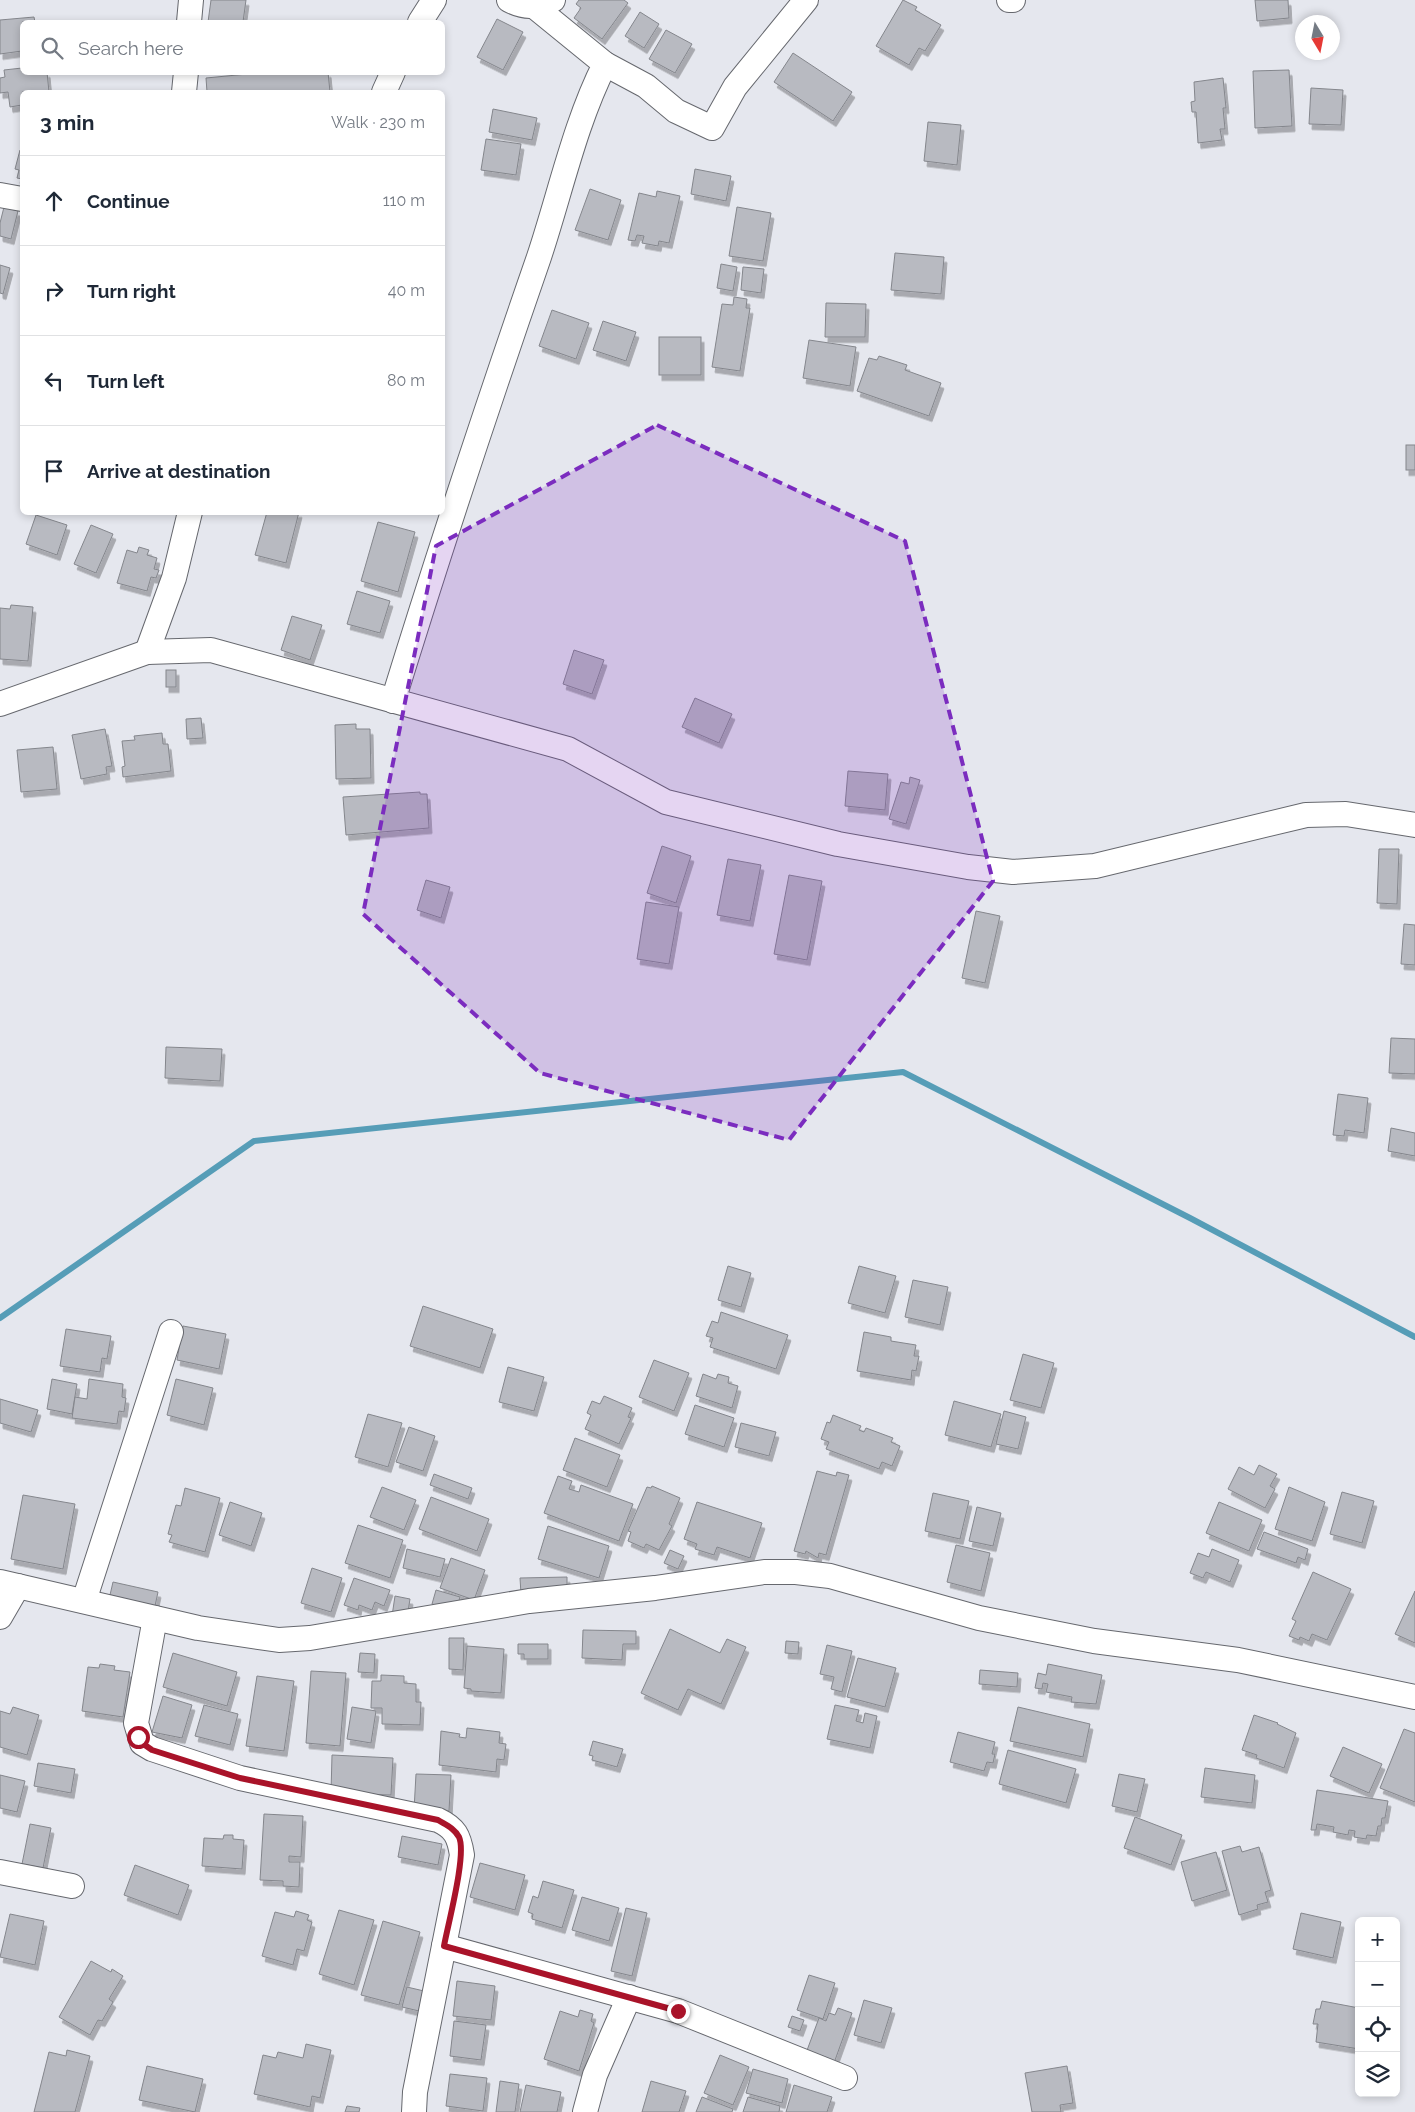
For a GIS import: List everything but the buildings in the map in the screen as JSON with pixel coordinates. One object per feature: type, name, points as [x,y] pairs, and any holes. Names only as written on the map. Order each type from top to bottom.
[{"type":"street","points":[[190,20],[191,0]]},
{"type":"street","points":[[421,20],[434,0]]},
{"type":"street","points":[[509,0],[522,7],[544,4],[605,64],[646,86],[676,111],[712,128],[735,87],[806,0]]},
{"type":"street","points":[[393,701],[475,440],[497,382],[559,196],[589,96],[605,64]]},
{"type":"street","points":[[184,90],[186,75]]},
{"type":"street","points":[[385,90],[392,75]]},
{"type":"street","points":[[0,195],[20,199]]},
{"type":"street","points":[[148,652],[174,578],[189,515]]},
{"type":"street","points":[[0,704],[148,652],[211,650],[568,748],[666,802],[838,844],[968,867],[1013,872],[1095,866],[1306,815],[1346,814],[1415,826]]},
{"type":"street","points":[[84,1601],[171,1332]]},
{"type":"street","points":[[0,1618],[9,1584],[198,1628],[279,1640],[310,1638],[529,1602],[654,1588],[764,1572],[796,1572],[830,1576],[989,1620],[1094,1640],[1238,1660],[1415,1697]]},
{"type":"street","points":[[155,1618],[136,1724],[142,1743],[152,1750],[240,1778],[438,1820],[450,1826],[459,1838],[462,1855],[414,2092],[414,2112]]},
{"type":"street","points":[[0,1872],[72,1886]]},
{"type":"street","points":[[444,1946],[678,2011],[845,2078]]},
{"type":"street","points":[[585,2112],[595,2075],[628,1997]]},
{"type":"highlighted area","points":[[657,425],[905,541],[993,881],[789,1140],[540,1073],[363,914],[436,546]]},
{"type":"waterway","points":[[0,1318],[254,1141],[903,1072],[1190,1218],[1415,1337]]},
{"type":"route","points":[[138,1737],[142,1743],[152,1750],[240,1778],[438,1820],[450,1826],[459,1838],[462,1855],[444,1946],[678,2011]]}]
